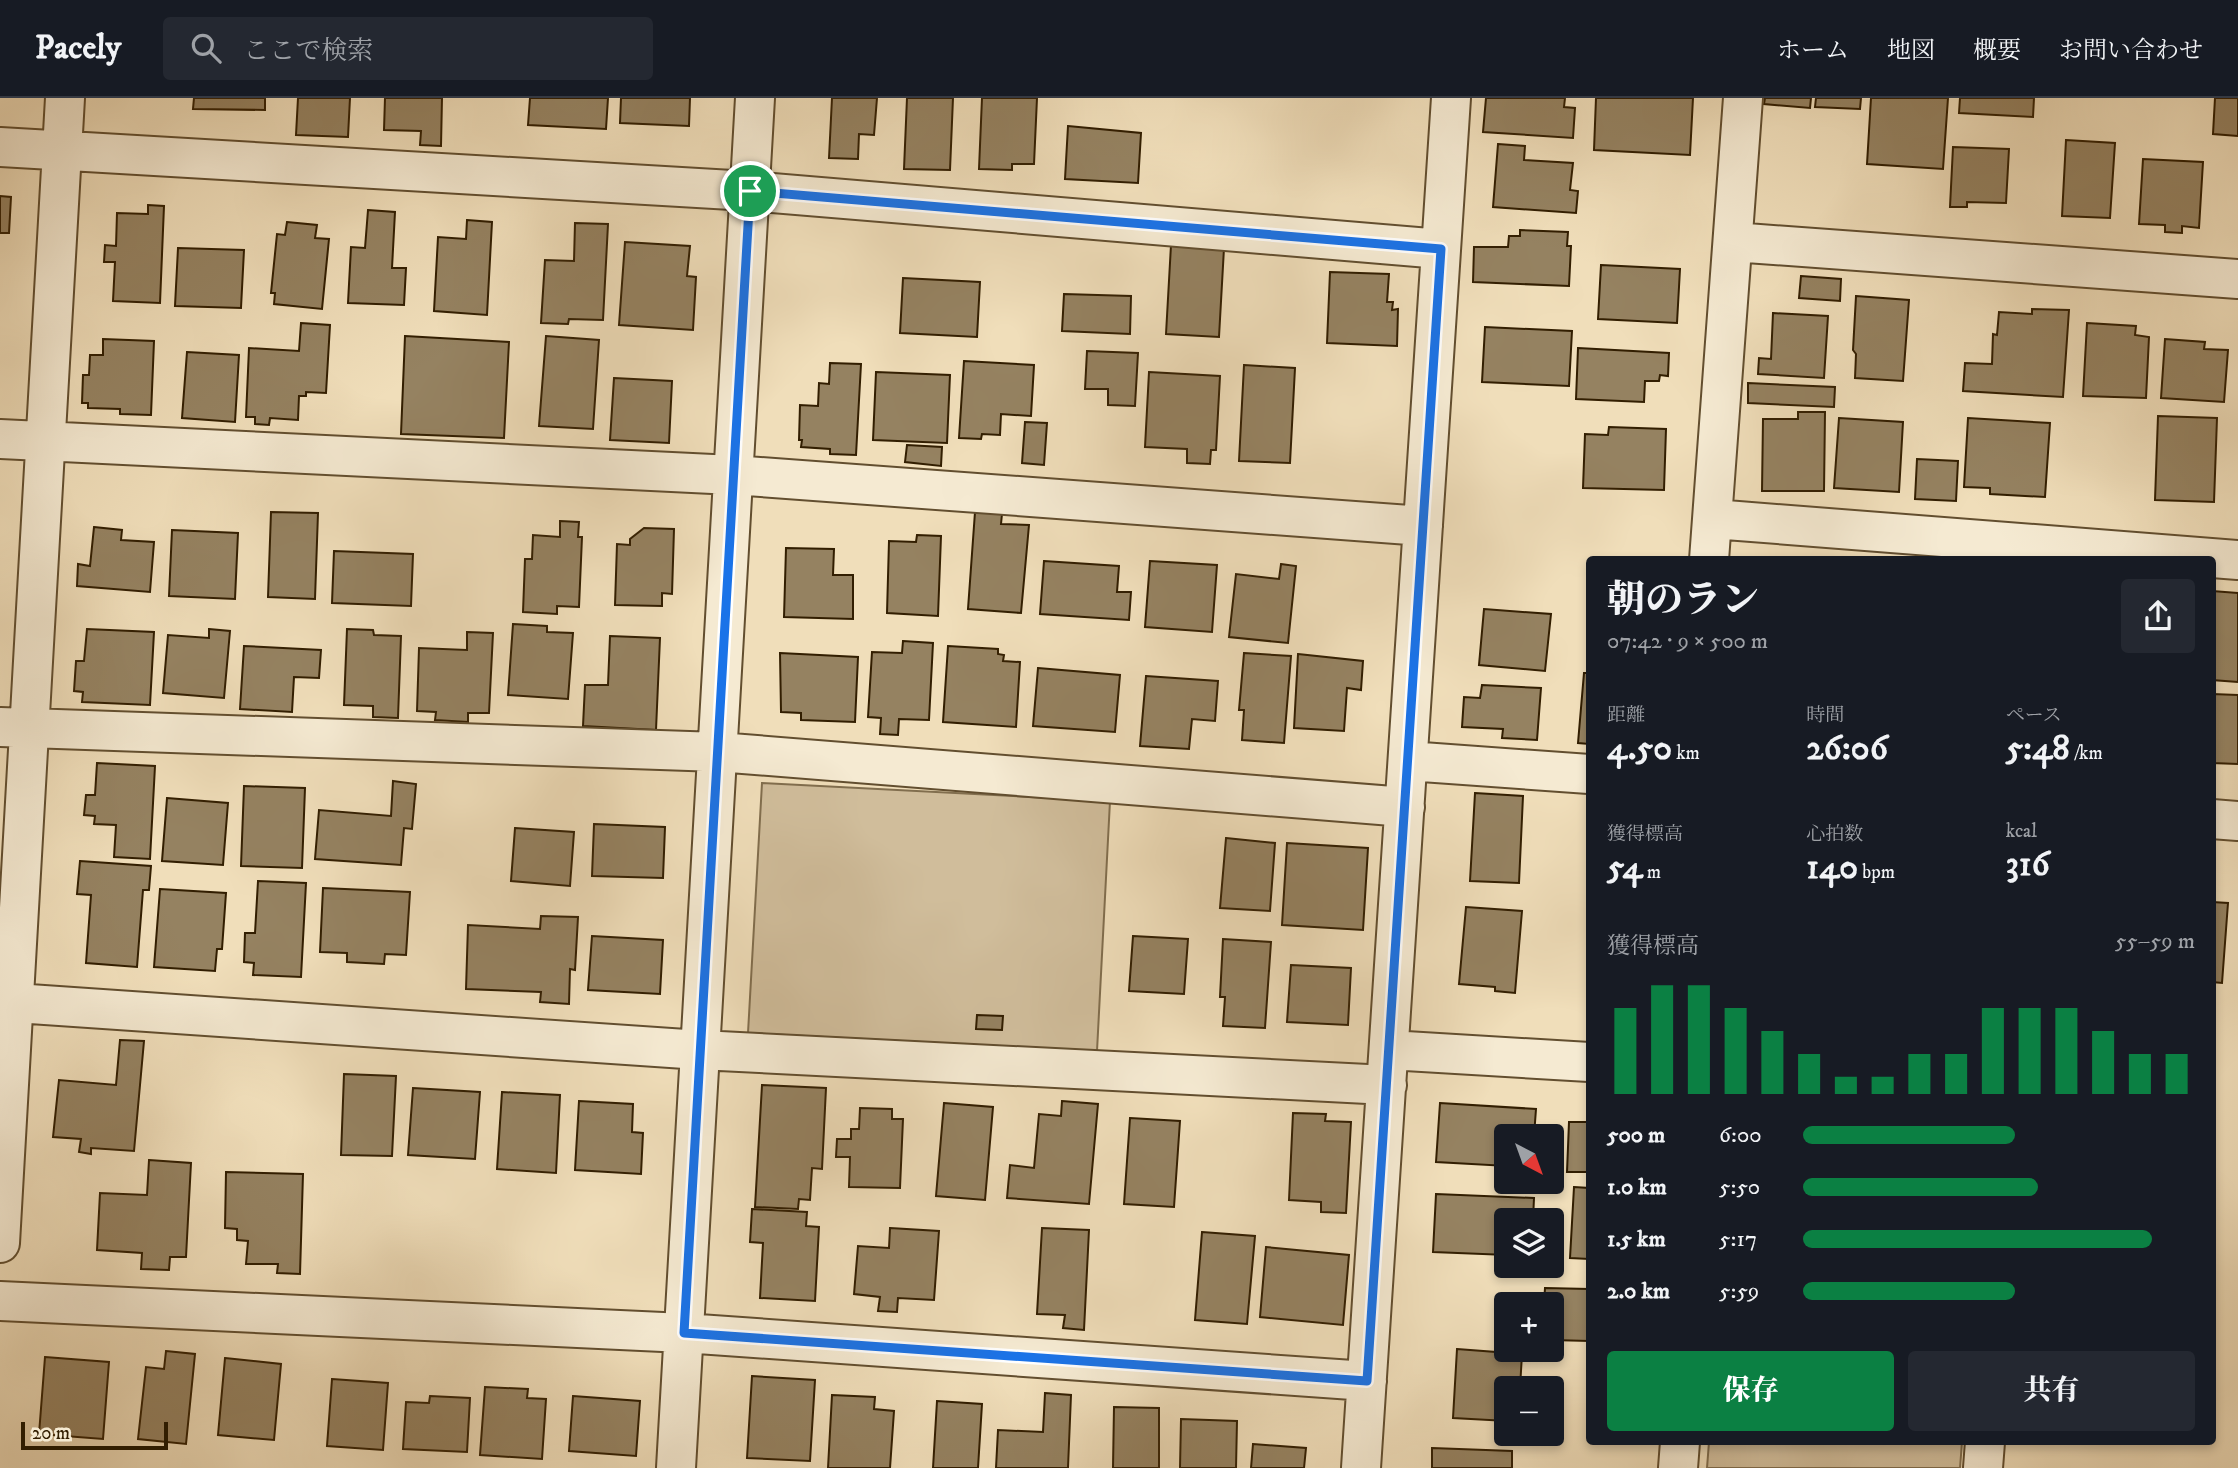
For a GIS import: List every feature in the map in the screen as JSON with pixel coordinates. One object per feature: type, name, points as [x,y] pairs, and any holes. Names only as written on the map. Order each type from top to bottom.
[{"type":"street","points":[[0,1243],[14,728],[45,442],[65,98]]},
{"type":"street","points":[[676,1468],[755,98]]},
{"type":"street","points":[[1362,1468],[1451,98]]},
{"type":"street","points":[[1709,556],[1743,98]]},
{"type":"street","points":[[0,147],[750,191],[1441,249]]},
{"type":"street","points":[[1733,242],[2238,279]]},
{"type":"street","points":[[0,439],[733,475],[1423,526]]},
{"type":"street","points":[[1713,519],[2187,556]]},
{"type":"street","points":[[2216,558],[2238,560]]},
{"type":"street","points":[[14,728],[718,752],[1405,807]]},
{"type":"street","points":[[1408,761],[1586,774]]},
{"type":"street","points":[[2216,819],[2238,821]]},
{"type":"street","points":[[7,1003],[700,1050],[1388,1068],[1586,1062]]},
{"type":"street","points":[[0,1301],[684,1333],[1367,1381]]},
{"type":"street","points":[[1678,1468],[1680,1445]]},
{"type":"street","points":[[1983,1468],[1985,1445]]},
{"type":"shaded area","points":[[762,783],[1110,801],[1097,1051],[748,1033]]},
{"type":"shaded area","points":[[1709,1445],[1962,1445],[1960,1468],[1707,1468]]},
{"type":"building","points":[[194,98],[265,98],[265,110],[193,109]]},
{"type":"building","points":[[298,98],[350,98],[348,137],[296,135]]},
{"type":"building","points":[[385,98],[442,98],[441,146],[420,145],[421,131],[384,130]]},
{"type":"building","points":[[530,98],[608,98],[606,129],[528,125]]},
{"type":"building","points":[[621,98],[690,98],[689,126],[620,123]]},
{"type":"building","points":[[832,98],[877,98],[874,135],[859,134],[858,159],[829,158]]},
{"type":"building","points":[[907,98],[953,98],[950,170],[904,169]]},
{"type":"building","points":[[982,98],[1037,98],[1034,164],[1012,164],[1012,170],[979,169]]},
{"type":"building","points":[[1486,98],[1565,98],[1564,107],[1575,108],[1573,138],[1483,132]]},
{"type":"building","points":[[1596,98],[1693,98],[1690,155],[1594,150]]},
{"type":"building","points":[[1765,98],[1811,98],[1810,108],[1764,104]]},
{"type":"building","points":[[1816,98],[1861,98],[1860,109],[1815,107]]},
{"type":"building","points":[[1871,98],[1948,98],[1943,169],[1867,164]]},
{"type":"building","points":[[1960,98],[2034,98],[2033,117],[1959,113]]},
{"type":"building","points":[[2215,98],[2238,98],[2238,136],[2213,134]]},
{"type":"building","points":[[1068,126],[1141,133],[1138,183],[1065,179]]},
{"type":"building","points":[[2066,140],[2115,143],[2110,218],[2062,216]]},
{"type":"building","points":[[1498,144],[1525,146],[1524,160],[1573,163],[1570,190],[1578,191],[1576,213],[1493,207]]},
{"type":"building","points":[[1953,147],[2009,149],[2006,203],[1967,202],[1967,207],[1950,207]]},
{"type":"building","points":[[2143,159],[2203,162],[2199,228],[2182,226],[2182,233],[2165,232],[2165,225],[2139,224]]},
{"type":"building","points":[[0,196],[11,197],[9,233],[0,233]]},
{"type":"building","points":[[148,205],[164,206],[160,303],[113,301],[115,262],[104,262],[105,245],[116,246],[117,213],[148,214]]},
{"type":"building","points":[[368,210],[395,212],[392,268],[406,268],[404,305],[348,303],[351,247],[365,248]]},
{"type":"building","points":[[467,220],[492,222],[487,315],[434,311],[438,237],[466,239]]},
{"type":"building","points":[[287,222],[317,225],[315,238],[329,239],[322,309],[274,304],[275,293],[271,293],[277,234],[285,235]]},
{"type":"building","points":[[575,223],[608,224],[603,320],[569,319],[568,324],[541,323],[545,260],[574,261]]},
{"type":"building","points":[[1520,230],[1568,232],[1567,246],[1571,246],[1569,286],[1473,282],[1474,247],[1508,247],[1509,236],[1520,236]]},
{"type":"building","points":[[625,242],[690,246],[687,276],[696,277],[693,330],[619,325]]},
{"type":"building","points":[[1171,245],[1224,248],[1219,337],[1166,334]]},
{"type":"building","points":[[178,248],[244,250],[241,308],[175,306]]},
{"type":"building","points":[[1601,265],[1680,269],[1677,323],[1598,319]]},
{"type":"building","points":[[1330,272],[1389,274],[1387,302],[1393,302],[1392,310],[1398,309],[1397,346],[1327,343]]},
{"type":"building","points":[[1801,276],[1841,279],[1840,301],[1799,298]]},
{"type":"building","points":[[903,278],[980,282],[977,337],[900,333]]},
{"type":"building","points":[[1064,294],[1131,296],[1130,334],[1062,331]]},
{"type":"building","points":[[1856,296],[1909,300],[1903,381],[1855,378],[1856,354],[1853,350]]},
{"type":"building","points":[[2032,309],[2069,310],[2063,397],[1963,391],[1965,363],[1992,364],[1993,334],[1997,335],[1999,312],[2032,314]]},
{"type":"building","points":[[1773,313],[1828,316],[1824,378],[1758,374],[1759,358],[1771,359]]},
{"type":"building","points":[[301,323],[330,325],[326,393],[306,392],[306,396],[299,396],[298,420],[270,418],[269,425],[255,424],[255,417],[246,417],[249,348],[299,351]]},
{"type":"building","points":[[2087,323],[2136,326],[2135,335],[2149,337],[2146,398],[2083,396]]},
{"type":"building","points":[[1485,327],[1572,331],[1569,386],[1482,382]]},
{"type":"building","points":[[405,336],[509,342],[504,438],[401,434]]},
{"type":"building","points":[[546,336],[599,340],[593,429],[539,426]]},
{"type":"building","points":[[103,339],[154,341],[151,415],[120,414],[120,409],[88,408],[88,403],[82,403],[83,375],[89,375],[90,355],[103,355]]},
{"type":"building","points":[[2165,339],[2205,342],[2204,349],[2228,350],[2224,402],[2161,398]]},
{"type":"building","points":[[1578,348],[1669,353],[1668,376],[1660,375],[1659,381],[1645,381],[1644,402],[1576,399]]},
{"type":"building","points":[[1087,351],[1138,353],[1135,406],[1108,405],[1108,389],[1085,389]]},
{"type":"building","points":[[187,352],[239,355],[235,422],[182,418]]},
{"type":"building","points":[[964,361],[1034,365],[1031,416],[1001,414],[1000,435],[982,434],[981,439],[959,438]]},
{"type":"building","points":[[830,363],[861,364],[856,455],[830,454],[830,449],[801,447],[802,440],[799,440],[800,405],[818,406],[819,383],[829,384]]},
{"type":"building","points":[[1244,365],[1295,368],[1290,463],[1239,461]]},
{"type":"building","points":[[876,372],[950,375],[947,443],[873,440]]},
{"type":"building","points":[[1149,372],[1220,376],[1216,450],[1211,450],[1210,464],[1187,463],[1187,449],[1145,447]]},
{"type":"building","points":[[614,378],[672,381],[669,443],[610,440]]},
{"type":"building","points":[[1748,383],[1835,387],[1834,407],[1748,403]]},
{"type":"building","points":[[1798,412],[1825,412],[1824,491],[1762,491],[1763,419],[1798,419]]},
{"type":"building","points":[[2158,416],[2217,418],[2214,502],[2155,500]]},
{"type":"building","points":[[1839,418],[1903,422],[1899,492],[1834,488]]},
{"type":"building","points":[[1968,418],[2050,423],[2045,497],[1990,494],[1990,488],[1964,487]]},
{"type":"building","points":[[1025,422],[1047,423],[1044,465],[1022,463]]},
{"type":"building","points":[[1609,427],[1666,429],[1664,490],[1583,488],[1585,434],[1608,435]]},
{"type":"building","points":[[907,445],[942,447],[941,466],[905,462]]},
{"type":"building","points":[[1917,459],[1958,461],[1956,501],[1915,499]]},
{"type":"building","points":[[271,512],[318,513],[315,599],[268,597]]},
{"type":"building","points":[[975,512],[1002,514],[1001,524],[1029,525],[1021,613],[968,609]]},
{"type":"building","points":[[560,521],[579,522],[578,537],[582,537],[579,607],[557,606],[557,614],[523,612],[525,559],[532,559],[533,535],[560,537]]},
{"type":"building","points":[[94,527],[122,530],[121,540],[154,542],[150,592],[77,586],[78,564],[90,566]]},
{"type":"building","points":[[644,528],[674,529],[672,594],[662,593],[662,606],[615,605],[617,544],[630,545],[630,539]]},
{"type":"building","points":[[172,530],[238,533],[235,599],[169,596]]},
{"type":"building","points":[[917,535],[941,536],[938,616],[887,613],[889,541],[916,542]]},
{"type":"building","points":[[786,548],[834,549],[833,575],[853,575],[853,619],[784,617]]},
{"type":"building","points":[[334,551],[413,554],[411,606],[332,603]]},
{"type":"building","points":[[1044,561],[1119,566],[1117,592],[1131,592],[1129,620],[1040,614]]},
{"type":"building","points":[[1150,561],[1217,565],[1212,632],[1145,627]]},
{"type":"building","points":[[1281,564],[1296,566],[1288,643],[1229,637],[1236,574],[1279,579]]},
{"type":"building","points":[[2216,591],[2238,593],[2238,682],[2216,680]]},
{"type":"building","points":[[1484,609],[1551,614],[1545,671],[1479,665]]},
{"type":"building","points":[[513,624],[547,626],[547,632],[573,633],[568,699],[508,695]]},
{"type":"building","points":[[87,629],[154,632],[150,705],[82,702],[83,692],[74,691],[76,661],[84,661]]},
{"type":"building","points":[[209,629],[230,631],[224,698],[163,693],[168,635],[209,638]]},
{"type":"building","points":[[347,629],[373,630],[374,635],[401,636],[398,718],[373,717],[373,706],[344,705]]},
{"type":"building","points":[[467,632],[493,633],[489,713],[468,713],[468,722],[435,720],[436,712],[417,711],[419,648],[467,650]]},
{"type":"building","points":[[610,636],[660,638],[656,730],[583,726],[585,685],[608,685]]},
{"type":"building","points":[[903,641],[933,643],[929,720],[899,719],[898,735],[880,734],[881,718],[868,717],[872,652],[902,653]]},
{"type":"building","points":[[244,646],[321,650],[319,678],[294,677],[292,712],[240,709]]},
{"type":"building","points":[[948,646],[998,649],[998,654],[1004,655],[1003,661],[1020,662],[1016,727],[943,722]]},
{"type":"building","points":[[780,653],[858,657],[855,722],[801,720],[801,713],[781,712]]},
{"type":"building","points":[[1244,653],[1291,656],[1284,743],[1242,740],[1244,710],[1239,710]]},
{"type":"building","points":[[1298,654],[1363,661],[1361,690],[1347,688],[1344,731],[1294,728]]},
{"type":"building","points":[[1038,668],[1120,675],[1115,732],[1033,726]]},
{"type":"building","points":[[1584,673],[1586,673],[1586,744],[1578,743]]},
{"type":"building","points":[[1146,676],[1218,681],[1215,721],[1192,719],[1189,749],[1140,746]]},
{"type":"building","points":[[1482,685],[1541,688],[1537,740],[1502,738],[1503,729],[1462,727],[1464,697],[1480,698]]},
{"type":"building","points":[[2216,694],[2238,695],[2238,764],[2216,763]]},
{"type":"building","points":[[97,763],[155,766],[150,859],[114,857],[116,825],[94,824],[95,816],[84,815],[86,795],[95,795]]},
{"type":"building","points":[[393,781],[416,784],[412,829],[404,828],[401,865],[315,859],[319,810],[391,816]]},
{"type":"building","points":[[244,786],[305,788],[302,868],[241,866]]},
{"type":"building","points":[[1475,793],[1523,796],[1519,883],[1470,881]]},
{"type":"building","points":[[167,798],[228,803],[223,865],[162,861]]},
{"type":"building","points":[[594,824],[665,827],[663,878],[592,876]]},
{"type":"building","points":[[515,828],[574,832],[570,886],[511,881]]},
{"type":"building","points":[[1226,838],[1275,843],[1270,911],[1220,908]]},
{"type":"building","points":[[1287,843],[1368,848],[1363,930],[1282,925]]},
{"type":"building","points":[[80,861],[151,866],[149,890],[143,890],[137,967],[86,963],[91,895],[77,894]]},
{"type":"building","points":[[258,881],[306,883],[301,977],[253,975],[254,963],[244,962],[245,933],[255,933]]},
{"type":"building","points":[[323,888],[410,892],[406,955],[385,954],[384,964],[347,962],[347,953],[320,952]]},
{"type":"building","points":[[160,889],[226,893],[222,949],[217,949],[215,971],[154,967]]},
{"type":"building","points":[[2216,902],[2228,903],[2222,983],[2216,982]]},
{"type":"building","points":[[1466,907],[1522,911],[1515,993],[1495,991],[1495,987],[1459,984]]},
{"type":"building","points":[[541,916],[578,917],[575,970],[570,969],[569,1004],[540,1002],[541,992],[466,989],[468,925],[540,929]]},
{"type":"building","points":[[592,936],[663,940],[660,994],[588,990]]},
{"type":"building","points":[[1133,936],[1188,939],[1184,994],[1129,991]]},
{"type":"building","points":[[1223,939],[1271,942],[1265,1028],[1223,1026],[1225,997],[1220,997]]},
{"type":"building","points":[[1291,965],[1351,968],[1348,1025],[1287,1022]]},
{"type":"building","points":[[977,1015],[1003,1016],[1002,1030],[976,1029]]},
{"type":"building","points":[[120,1040],[144,1041],[134,1151],[91,1148],[91,1154],[79,1152],[81,1139],[53,1137],[59,1080],[116,1085]]},
{"type":"building","points":[[344,1074],[396,1076],[392,1156],[341,1155]]},
{"type":"building","points":[[762,1085],[826,1088],[822,1169],[812,1168],[810,1200],[799,1199],[798,1209],[755,1207]]},
{"type":"building","points":[[413,1088],[480,1092],[475,1159],[408,1155]]},
{"type":"building","points":[[502,1092],[560,1095],[556,1173],[497,1169]]},
{"type":"building","points":[[579,1101],[633,1104],[632,1132],[643,1133],[641,1174],[575,1170]]},
{"type":"building","points":[[1062,1101],[1098,1104],[1089,1204],[1007,1198],[1010,1165],[1034,1168],[1039,1114],[1061,1116]]},
{"type":"building","points":[[944,1103],[993,1107],[985,1200],[936,1196]]},
{"type":"building","points":[[1440,1103],[1536,1109],[1535,1124],[1494,1124],[1494,1165],[1436,1162]]},
{"type":"building","points":[[860,1108],[892,1109],[892,1119],[903,1119],[900,1188],[849,1187],[850,1157],[836,1157],[837,1139],[851,1139],[851,1129],[859,1129]]},
{"type":"building","points":[[1293,1113],[1326,1114],[1325,1121],[1351,1122],[1346,1213],[1321,1212],[1321,1202],[1289,1200]]},
{"type":"building","points":[[1130,1118],[1180,1121],[1174,1207],[1124,1204]]},
{"type":"building","points":[[1569,1122],[1586,1122],[1586,1172],[1567,1172]]},
{"type":"building","points":[[149,1160],[191,1163],[186,1257],[170,1257],[169,1270],[141,1269],[142,1253],[97,1250],[100,1193],[147,1195]]},
{"type":"building","points":[[226,1172],[303,1174],[300,1274],[277,1273],[278,1264],[246,1264],[248,1241],[237,1240],[237,1229],[225,1228]]},
{"type":"building","points":[[1574,1187],[1586,1188],[1586,1259],[1570,1258]]},
{"type":"building","points":[[1436,1194],[1534,1198],[1534,1208],[1494,1208],[1494,1254],[1433,1252]]},
{"type":"building","points":[[752,1209],[807,1212],[806,1226],[819,1227],[815,1301],[760,1298],[763,1243],[750,1242]]},
{"type":"building","points":[[890,1228],[939,1231],[934,1300],[898,1298],[897,1312],[878,1311],[880,1297],[854,1294],[858,1246],[889,1248]]},
{"type":"building","points":[[1042,1228],[1089,1230],[1084,1330],[1063,1328],[1065,1315],[1037,1314]]},
{"type":"building","points":[[1202,1232],[1255,1236],[1247,1324],[1195,1320]]},
{"type":"building","points":[[1266,1247],[1349,1255],[1343,1325],[1260,1317]]},
{"type":"building","points":[[1545,1288],[1586,1289],[1586,1341],[1564,1340],[1564,1292],[1545,1292]]},
{"type":"building","points":[[1457,1349],[1494,1352],[1494,1362],[1522,1362],[1521,1376],[1494,1376],[1494,1420],[1453,1418]]},
{"type":"building","points":[[166,1351],[195,1354],[186,1444],[138,1439],[146,1367],[164,1369]]},
{"type":"building","points":[[45,1357],[109,1362],[103,1439],[39,1434]]},
{"type":"building","points":[[225,1358],[281,1364],[274,1440],[218,1435]]},
{"type":"building","points":[[752,1376],[815,1380],[810,1461],[747,1458]]},
{"type":"building","points":[[332,1379],[388,1383],[383,1450],[327,1446]]},
{"type":"building","points":[[485,1387],[528,1389],[527,1398],[546,1399],[542,1459],[480,1455]]},
{"type":"building","points":[[1045,1393],[1071,1395],[1068,1468],[996,1468],[998,1430],[1043,1432]]},
{"type":"building","points":[[832,1395],[875,1397],[874,1409],[894,1411],[890,1468],[828,1468]]},
{"type":"building","points":[[430,1396],[470,1398],[467,1452],[403,1449],[406,1402],[429,1403]]},
{"type":"building","points":[[573,1396],[640,1401],[636,1456],[569,1451]]},
{"type":"building","points":[[937,1401],[982,1404],[978,1468],[933,1468]]},
{"type":"building","points":[[1114,1407],[1159,1408],[1159,1468],[1113,1468]]},
{"type":"building","points":[[1181,1419],[1237,1421],[1236,1468],[1180,1468]]},
{"type":"building","points":[[1253,1444],[1306,1448],[1304,1468],[1251,1468]]},
{"type":"building","points":[[1432,1448],[1512,1451],[1512,1468],[1432,1468]]},
{"type":"route","points":[[750,191],[1441,249],[1367,1381],[684,1333],[750,191]]}]
